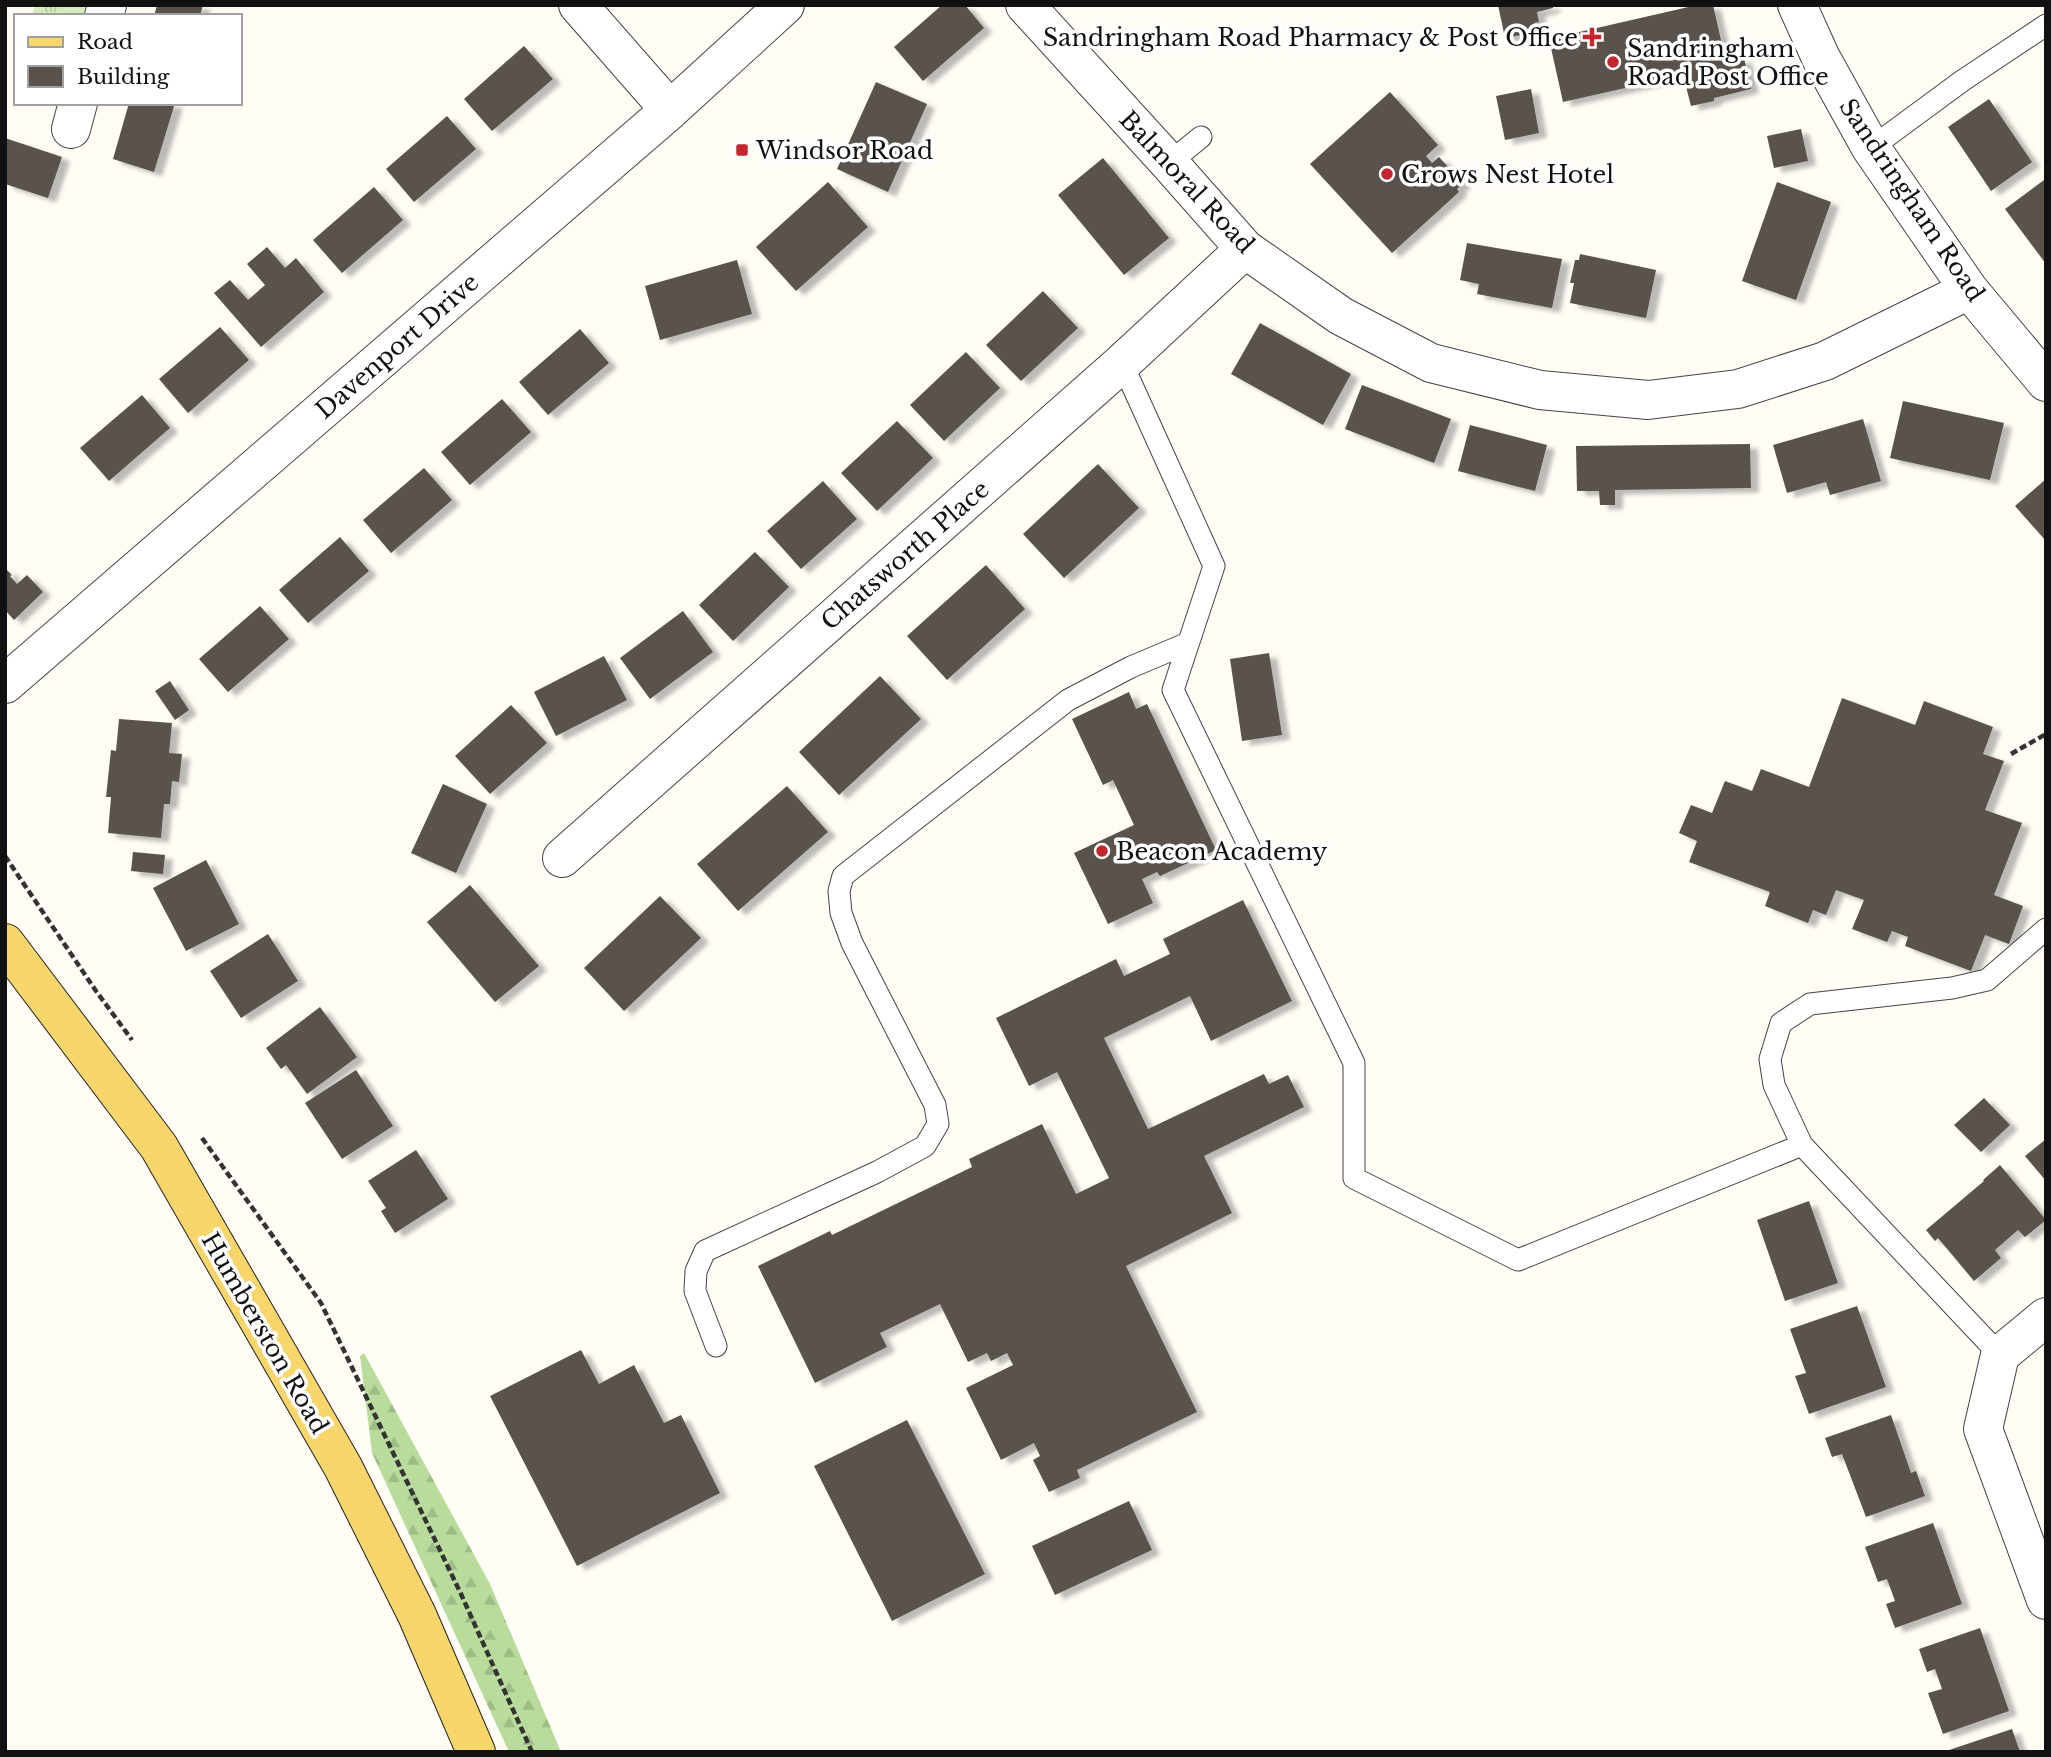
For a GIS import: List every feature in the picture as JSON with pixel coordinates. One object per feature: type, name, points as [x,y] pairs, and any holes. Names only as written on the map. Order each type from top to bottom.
[{"type":"main road","name":"Humberston Road","points":[[5,943],[159,1147],[343,1467],[417,1615],[476,1752]]},
{"type":"street","points":[[578,5],[670,110]]},
{"type":"street","name":"Davenport Drive","points":[[5,684],[670,110],[785,5]]},
{"type":"street","name":"Balmoral Road","points":[[1025,5],[1245,249],[1341,316],[1431,363],[1540,390],[1648,400],[1738,389],[1825,361],[1969,290]]},
{"type":"street","name":"Sandringham Road","points":[[1797,5],[1821,58],[1871,148],[1969,290],[2046,382]]},
{"type":"street","name":"Chatsworth Place","points":[[562,858],[1122,363],[1245,249]]},
{"type":"street","points":[[2046,1317],[2000,1354],[1983,1429],[2046,1600]]},
{"type":"lane","points":[[1871,148],[1962,81],[2046,25]]},
{"type":"lane","points":[[1169,163],[1201,136]]},
{"type":"lane","points":[[1122,363],[1214,566],[1173,690],[1354,1063],[1354,1178],[1518,1261],[1802,1145]]},
{"type":"lane","points":[[716,1346],[695,1292],[696,1271],[705,1251],[877,1172],[925,1146],[938,1124],[935,1105],[844,923],[839,891],[843,876],[1068,700],[1130,667],[1188,643]]},
{"type":"lane","points":[[2000,1354],[1802,1145],[1774,1085],[1770,1059],[1782,1023],[1810,1004],[1952,988],[1987,980],[2046,929]]},
{"type":"path","points":[[2011,754],[2046,734]]},
{"type":"green space","points":[[35,5],[96,5],[94,14],[33,14]]},
{"type":"green space","points":[[364,1353],[490,1584],[561,1752],[509,1752],[372,1453],[360,1356]]},
{"type":"building","points":[[157,5],[203,5],[201,14],[155,14]]},
{"type":"building","points":[[942,5],[965,5],[984,28],[923,81],[894,47]]},
{"type":"building","points":[[1498,5],[1553,5],[1553,8],[1537,12],[1539,22],[1534,23],[1536,32],[1505,38]]},
{"type":"building","points":[[1697,5],[1713,5],[1726,62],[1744,58],[1751,89],[1691,106],[1683,75],[1563,102],[1549,39]]},
{"type":"building","points":[[524,46],[553,79],[492,131],[464,99]]},
{"type":"building","points":[[876,82],[927,104],[888,192],[837,169]]},
{"type":"building","points":[[1531,89],[1539,133],[1505,140],[1496,96]]},
{"type":"building","name":"Crows Nest Hotel","points":[[1390,92],[1438,145],[1426,156],[1432,163],[1439,157],[1463,183],[1457,189],[1459,192],[1392,253],[1310,164]]},
{"type":"building","points":[[1989,99],[2032,162],[1991,191],[1948,127]]},
{"type":"building","points":[[128,105],[174,105],[154,172],[113,159]]},
{"type":"building","points":[[447,116],[476,149],[414,202],[386,169]]},
{"type":"building","points":[[1801,129],[1808,161],[1774,168],[1767,136]]},
{"type":"building","points":[[5,138],[62,157],[48,198],[5,184]]},
{"type":"building","points":[[1103,158],[1169,238],[1124,275],[1058,195]]},
{"type":"building","points":[[2044,180],[2046,182],[2046,264],[2005,209]]},
{"type":"building","points":[[828,182],[868,227],[796,291],[756,247]]},
{"type":"building","points":[[1777,182],[1831,202],[1796,300],[1742,281]]},
{"type":"building","points":[[374,187],[403,220],[342,273],[313,240]]},
{"type":"building","points":[[1467,243],[1562,259],[1552,308],[1477,294],[1479,284],[1460,280]]},
{"type":"building","points":[[267,247],[285,268],[296,258],[324,292],[261,347],[214,293],[230,280],[248,300],[265,285],[247,264]]},
{"type":"building","points":[[1580,254],[1656,270],[1646,318],[1570,303],[1574,283],[1570,283],[1575,260],[1579,260]]},
{"type":"building","points":[[737,260],[752,314],[660,340],[645,286]]},
{"type":"building","points":[[1043,291],[1078,328],[1021,381],[986,345]]},
{"type":"building","points":[[1260,323],[1351,374],[1323,425],[1231,374]]},
{"type":"building","points":[[220,327],[249,360],[188,413],[159,379]]},
{"type":"building","points":[[580,329],[609,363],[548,415],[519,382]]},
{"type":"building","points":[[966,352],[1000,388],[944,441],[910,405]]},
{"type":"building","points":[[1362,385],[1451,419],[1434,463],[1345,429]]},
{"type":"building","points":[[142,395],[170,428],[109,481],[80,448]]},
{"type":"building","points":[[502,399],[531,432],[470,485],[441,452]]},
{"type":"building","points":[[1903,401],[2004,423],[1990,480],[1890,458]]},
{"type":"building","points":[[1863,419],[1881,481],[1830,495],[1826,482],[1787,493],[1773,445]]},
{"type":"building","points":[[897,421],[933,458],[877,511],[841,473]]},
{"type":"building","points":[[1470,425],[1547,445],[1535,491],[1458,471]]},
{"type":"building","points":[[1750,444],[1751,488],[1615,490],[1615,505],[1600,505],[1599,491],[1577,491],[1576,446]]},
{"type":"building","points":[[1098,464],[1139,508],[1064,578],[1023,534]]},
{"type":"building","points":[[424,468],[452,500],[391,553],[363,520]]},
{"type":"building","points":[[2046,479],[2046,541],[2015,506]]},
{"type":"building","points":[[823,481],[857,519],[801,569],[767,531]]},
{"type":"building","points":[[340,537],[369,571],[308,623],[279,590]]},
{"type":"building","points":[[755,552],[789,587],[733,641],[699,605]]},
{"type":"building","points":[[986,565],[1025,609],[947,680],[907,636]]},
{"type":"building","points":[[5,568],[17,584],[27,575],[43,592],[14,620],[5,610]]},
{"type":"building","points":[[260,606],[289,639],[228,692],[199,659]]},
{"type":"building","points":[[683,611],[713,652],[650,699],[620,658]]},
{"type":"building","points":[[1269,653],[1282,735],[1242,741],[1230,659]]},
{"type":"building","points":[[604,656],[627,700],[556,736],[534,692]]},
{"type":"building","points":[[880,676],[921,719],[839,795],[799,752]]},
{"type":"building","points":[[170,681],[189,710],[175,720],[155,691]]},
{"type":"building","points":[[1129,692],[1136,709],[1147,704],[1216,850],[1160,876],[1157,872],[1142,879],[1153,903],[1108,924],[1074,853],[1134,825],[1113,780],[1103,785],[1072,719]]},
{"type":"building","points":[[1842,698],[1915,725],[1924,701],[1993,727],[1983,754],[2004,761],[1985,810],[2022,823],[1994,895],[2023,906],[2009,944],[1985,935],[1971,971],[1905,946],[1908,937],[1892,931],[1887,942],[1852,929],[1864,900],[1836,890],[1826,915],[1813,910],[1808,923],[1765,906],[1770,892],[1689,862],[1697,841],[1679,833],[1691,805],[1712,813],[1725,781],[1752,791],[1761,769],[1809,787]]},
{"type":"building","points":[[511,705],[547,743],[490,794],[455,756]]},
{"type":"building","points":[[119,719],[172,723],[169,753],[182,754],[179,782],[172,781],[170,804],[164,804],[161,838],[108,833],[111,797],[106,797],[111,750],[116,751]]},
{"type":"building","points":[[443,784],[487,804],[456,873],[411,853]]},
{"type":"building","points":[[787,786],[828,832],[738,911],[697,864]]},
{"type":"building","points":[[133,852],[165,855],[163,874],[131,871]]},
{"type":"building","points":[[206,860],[239,924],[186,951],[153,888]]},
{"type":"building","points":[[470,885],[539,966],[495,1002],[427,922]]},
{"type":"building","points":[[660,896],[701,938],[624,1011],[584,968]]},
{"type":"building","points":[[1243,900],[1292,1001],[1211,1041],[1190,996],[1104,1038],[1148,1129],[1264,1074],[1269,1084],[1288,1075],[1304,1107],[1204,1156],[1232,1213],[1126,1266],[1197,1412],[1077,1470],[1080,1478],[1049,1492],[1033,1460],[1040,1456],[1034,1443],[1001,1460],[966,1388],[1013,1365],[1007,1353],[991,1361],[987,1353],[968,1362],[940,1304],[880,1333],[887,1347],[815,1383],[758,1266],[830,1231],[832,1235],[972,1167],[969,1159],[1042,1124],[1076,1194],[1109,1178],[1057,1072],[1029,1086],[996,1018],[1116,959],[1124,976],[1170,954],[1163,939]]},
{"type":"building","points":[[268,934],[298,981],[241,1018],[210,971]]},
{"type":"building","points":[[320,1007],[357,1057],[307,1094],[286,1065],[281,1069],[266,1048]]},
{"type":"building","points":[[356,1070],[393,1126],[342,1159],[305,1103]]},
{"type":"building","points":[[1984,1098],[2010,1125],[1981,1152],[1954,1125]]},
{"type":"building","points":[[2046,1139],[2046,1181],[2025,1156]]},
{"type":"building","points":[[416,1150],[448,1199],[395,1233],[381,1211],[386,1208],[368,1181]]},
{"type":"building","points":[[2000,1165],[2046,1220],[2025,1237],[2018,1230],[1995,1250],[2001,1258],[1974,1281],[1938,1238],[1935,1241],[1926,1230]]},
{"type":"building","points":[[1809,1201],[1838,1283],[1785,1301],[1757,1220]]},
{"type":"building","points":[[1857,1306],[1886,1387],[1809,1414],[1795,1376],[1806,1373],[1790,1329]]},
{"type":"building","points":[[581,1350],[599,1384],[634,1365],[664,1423],[681,1415],[720,1493],[577,1566],[490,1396]]},
{"type":"building","points":[[1891,1415],[1911,1473],[1916,1471],[1925,1496],[1866,1517],[1842,1454],[1832,1457],[1825,1438]]},
{"type":"building","points":[[907,1420],[985,1574],[892,1621],[814,1466]]},
{"type":"building","points":[[1129,1501],[1152,1550],[1055,1595],[1032,1546]]},
{"type":"building","points":[[1933,1523],[1962,1604],[1895,1628],[1886,1604],[1895,1601],[1887,1579],[1878,1582],[1865,1547]]},
{"type":"building","points":[[1980,1628],[2009,1711],[1943,1734],[1928,1693],[1942,1689],[1935,1669],[1927,1672],[1919,1649]]},
{"type":"building","points":[[2012,1729],[2020,1752],[1946,1752],[1946,1751]]},
{"type":"place","name":"Sandringham Road Pharmacy & Post Office","points":[[1592,37]]},
{"type":"place","name":"Sandringham Road Post Office","points":[[1613,62]]},
{"type":"place","name":"Windsor Road","points":[[742,150]]},
{"type":"place","name":"Crows Nest Hotel","points":[[1387,174]]},
{"type":"place","name":"Beacon Academy","points":[[1102,851]]}]
